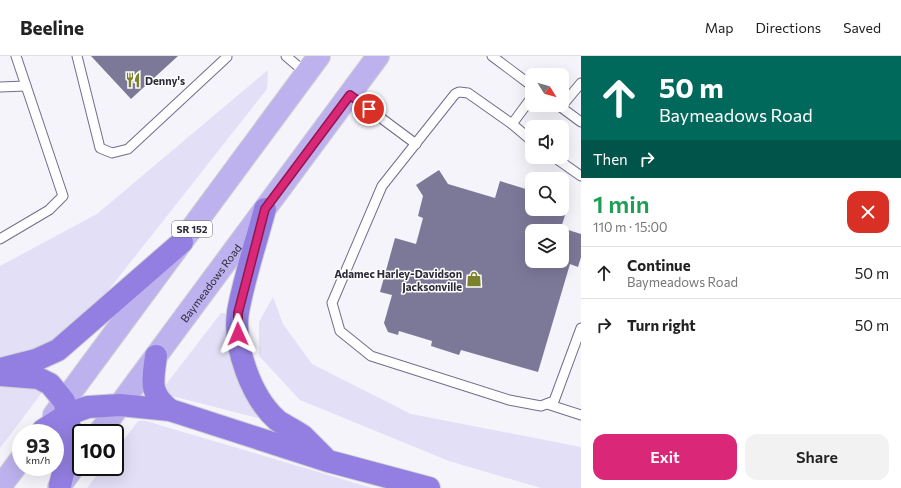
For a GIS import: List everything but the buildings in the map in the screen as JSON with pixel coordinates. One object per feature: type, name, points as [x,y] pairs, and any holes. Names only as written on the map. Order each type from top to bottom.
[{"type":"highway","points":[[265,209],[238,313],[238,334],[243,360],[252,385],[266,408],[278,420],[302,436],[328,461]]},
{"type":"highway","points":[[0,369],[36,360],[58,350],[182,242]]},
{"type":"highway","points":[[156,356],[152,385],[159,400],[170,410]]},
{"type":"highway","points":[[0,375],[38,378],[50,384],[66,407],[71,442],[59,487]]},
{"type":"highway","points":[[49,424],[66,407],[120,405],[170,410],[328,461],[429,488]]},
{"type":"main road","name":"SR 152","points":[[66,407],[182,242],[319,56]]},
{"type":"main road","name":"Baymeadows Road","points":[[106,424],[378,56]]},
{"type":"main road","points":[[59,487],[72,469]]},
{"type":"main road","points":[[0,487],[12,471]]},
{"type":"lane","points":[[0,239],[50,210],[63,196],[16,56]]},
{"type":"lane","points":[[76,56],[100,148],[112,153],[128,149],[226,56]]},
{"type":"lane","points":[[286,56],[306,73]]},
{"type":"lane","points":[[492,56],[525,81]]},
{"type":"lane","points":[[569,96],[581,83]]},
{"type":"lane","points":[[0,87],[26,86]]},
{"type":"lane","points":[[525,135],[468,93],[459,92],[382,186],[332,303],[340,331],[371,356],[509,400],[541,406],[554,402],[581,328]]},
{"type":"lane","points":[[350,95],[416,144]]},
{"type":"lane","points":[[512,124],[525,106]]},
{"type":"lane","points":[[568,112],[581,122]]},
{"type":"lane","points":[[564,164],[581,176]]},
{"type":"lane","points":[[546,404],[581,415]]},
{"type":"shaded area","points":[[268,70],[267,89],[92,311],[45,346],[0,360],[0,266],[97,214]]},
{"type":"shaded area","points":[[273,297],[283,324],[312,364],[411,414],[581,447],[581,488],[541,488],[449,461],[300,400],[259,356],[259,322]]},
{"type":"shaded area","points":[[221,313],[229,314],[262,419],[172,396],[167,393],[164,387]]},
{"type":"shaded area","points":[[0,382],[15,382],[43,391],[18,424],[12,424],[12,432],[0,448]]},
{"type":"shaded area","points":[[138,421],[146,421],[372,488],[87,488],[96,476],[124,476],[124,440]]},
{"type":"place","name":"Denny's","points":[[133,80]]},
{"type":"place","name":"Adamec Harley-Davidson Jacksonville","points":[[474,279]]},
{"type":"route","points":[[238,334],[238,313],[265,209],[350,95],[369,109]]}]
